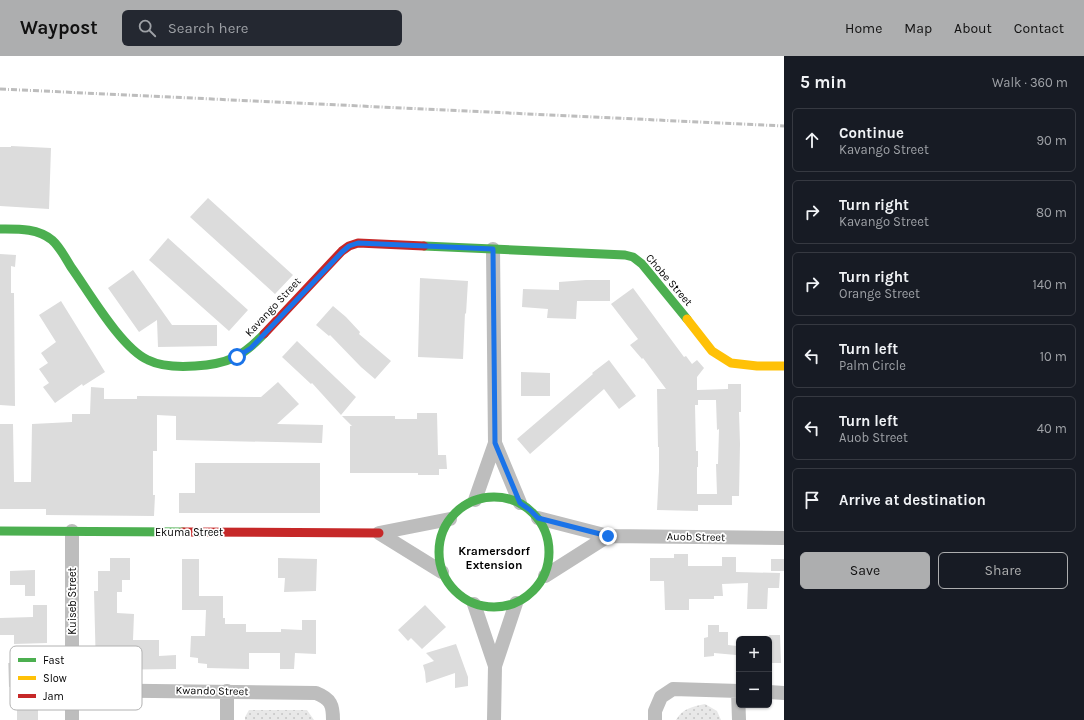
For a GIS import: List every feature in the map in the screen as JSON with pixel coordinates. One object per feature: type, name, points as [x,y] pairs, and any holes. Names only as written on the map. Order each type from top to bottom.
[{"type":"street","name":"Kavango Street","points":[[0,228],[33,229],[53,241],[120,337],[130,347],[140,356],[151,361],[165,365],[184,367],[222,362],[237,357],[251,348],[349,246],[358,243],[493,249]]},
{"type":"street","name":"Chobe Street","points":[[493,249],[625,255],[633,257],[642,264],[712,351],[731,362],[757,366],[784,366]]},
{"type":"street","points":[[476,500],[495,443],[493,249]]},
{"type":"street","points":[[495,443],[520,503]]},
{"type":"street","points":[[490,497],[505,498],[520,503],[538,518],[546,532],[550,546],[549,561],[545,576],[538,587],[528,596],[516,603],[502,607],[488,607],[474,604],[455,591],[450,586],[442,572],[438,554],[441,535],[450,518],[462,507],[476,500],[490,497]]},
{"type":"street","name":"Ekuma Street","points":[[0,531],[379,533],[450,518]]},
{"type":"street","name":"Auob Street","points":[[538,518],[608,536],[784,538]]},
{"type":"street","name":"Kuiseb Street","points":[[72,531],[72,646]]},
{"type":"street","points":[[379,533],[442,572]]},
{"type":"street","points":[[545,576],[608,536]]},
{"type":"street","points":[[494,720],[495,666],[516,603]]},
{"type":"street","points":[[474,604],[495,666]]},
{"type":"street","points":[[655,720],[656,711],[661,697],[673,689],[736,691]]},
{"type":"street","name":"Kwando Street","points":[[142,690],[316,693],[324,696],[330,701],[333,709],[333,720]]},
{"type":"street","points":[[227,691],[227,720]]},
{"type":"street","points":[[772,692],[784,693]]},
{"type":"street","points":[[739,708],[739,720]]},
{"type":"shaded area","points":[[705,704],[717,711],[721,720],[676,720],[685,710]]},
{"type":"shaded area","points":[[249,710],[307,710],[314,720],[245,720]]},
{"type":"building","points":[[11,146],[51,148],[49,209],[0,206],[0,147]]},
{"type":"building","points":[[208,198],[293,275],[275,294],[190,217]]},
{"type":"building","points":[[168,238],[248,310],[229,331],[149,260]]},
{"type":"building","points":[[0,254],[16,255],[15,267],[11,266],[11,293],[14,293],[15,406],[0,405]]},
{"type":"building","points":[[133,270],[172,325],[217,325],[217,346],[158,347],[157,320],[139,332],[108,288]]},
{"type":"building","points":[[420,278],[468,281],[463,359],[418,357]]},
{"type":"building","points":[[610,280],[610,301],[577,301],[576,319],[547,318],[548,309],[522,307],[523,289],[559,290],[559,282]]},
{"type":"building","points":[[633,288],[684,357],[686,356],[692,364],[697,360],[704,368],[697,377],[697,390],[728,389],[728,384],[741,384],[741,412],[739,412],[739,496],[732,496],[732,505],[698,505],[698,511],[657,510],[659,447],[657,389],[666,389],[643,358],[642,359],[630,345],[638,339],[611,304]],"holes":[[[698,400],[716,400],[717,430],[719,429],[718,464],[716,464],[717,494],[697,494],[698,451],[696,451],[695,405],[698,405]]]},
{"type":"building","points":[[61,301],[105,372],[83,386],[82,384],[55,403],[43,387],[49,383],[39,369],[48,363],[41,353],[56,342],[39,315]]},
{"type":"building","points":[[333,306],[360,332],[359,334],[391,361],[375,379],[361,367],[330,335],[329,336],[316,325]]},
{"type":"building","points":[[297,341],[356,397],[341,415],[312,383],[311,384],[282,357]]},
{"type":"building","points":[[609,360],[636,396],[619,409],[604,389],[530,454],[517,439],[593,374],[592,373]]},
{"type":"building","points":[[521,372],[550,373],[550,396],[521,396]]},
{"type":"building","points":[[278,382],[299,404],[277,424],[323,425],[322,443],[176,440],[176,416],[157,415],[157,451],[153,451],[153,495],[155,495],[154,516],[46,515],[46,509],[0,509],[0,424],[13,424],[14,482],[31,482],[32,424],[72,422],[72,414],[90,414],[91,387],[104,388],[104,399],[137,399],[137,396],[261,397]]},
{"type":"building","points":[[417,413],[437,413],[438,455],[446,455],[447,469],[439,469],[439,475],[418,475],[418,473],[350,473],[350,426],[352,426],[342,416],[395,416],[395,419],[417,419]]},
{"type":"building","points":[[195,463],[320,463],[320,513],[179,513],[179,493],[195,493]]},
{"type":"building","points":[[674,554],[688,554],[688,566],[722,566],[722,557],[736,557],[736,572],[780,573],[779,588],[768,588],[767,609],[747,609],[748,583],[722,584],[723,596],[714,596],[714,599],[689,599],[689,610],[665,610],[664,581],[650,581],[650,558],[674,558]]},
{"type":"building","points":[[110,558],[130,558],[130,580],[122,580],[122,592],[117,592],[117,613],[134,614],[133,640],[159,640],[159,656],[176,655],[176,669],[142,669],[142,646],[95,646],[94,591],[98,591],[98,571],[110,571]]},
{"type":"building","points":[[278,558],[317,559],[316,591],[284,592],[285,578],[278,578]]},
{"type":"building","points":[[182,559],[199,559],[199,596],[223,596],[223,618],[225,618],[225,624],[246,624],[246,632],[281,632],[281,629],[302,630],[302,620],[316,620],[316,654],[295,653],[294,669],[280,669],[280,653],[249,653],[249,669],[207,668],[207,664],[198,663],[198,658],[190,657],[191,636],[205,636],[206,610],[182,610]]},
{"type":"building","points":[[771,559],[784,559],[784,571],[771,571]]},
{"type":"building","points":[[35,570],[35,596],[25,596],[25,585],[10,585],[10,571]]},
{"type":"building","points":[[33,605],[47,605],[47,643],[14,644],[14,635],[0,635],[0,618],[33,617]]},
{"type":"building","points":[[425,605],[446,627],[422,649],[411,638],[408,641],[398,630]]},
{"type":"building","points":[[708,625],[719,625],[719,632],[728,632],[728,645],[736,646],[736,655],[714,653],[714,656],[704,657],[704,638],[708,637]]},
{"type":"building","points":[[780,635],[781,663],[772,663],[772,636],[769,636]]},
{"type":"building","points":[[456,644],[468,677],[468,686],[455,688],[455,673],[426,683],[423,665],[434,661],[426,653]]},
{"type":"building","points":[[8,663],[10,663],[9,687]]},
{"type":"building","points":[[17,710],[38,710],[38,720],[17,720]]},
{"type":"railway","points":[[0,89],[784,126]]},
{"type":"traffic: fast","points":[[0,229],[34,231],[52,240],[117,332],[138,354],[153,362],[165,365],[195,366],[226,361],[241,354],[264,334]]},
{"type":"traffic: fast","points":[[424,246],[625,255],[633,257],[642,264],[687,319]]},
{"type":"traffic: fast","points":[[494,497],[515,501],[525,506],[533,513],[540,521],[545,531],[549,552],[545,573],[540,583],[533,591],[525,598],[515,603],[494,607],[473,603],[463,598],[455,591],[448,583],[443,573],[439,552],[443,531],[448,521],[455,513],[463,506],[473,501],[494,497]]},
{"type":"traffic: fast","points":[[0,531],[183,532]]},
{"type":"traffic: slow","points":[[687,319],[712,351],[731,363],[757,366],[784,366]]},
{"type":"traffic: jam","points":[[264,334],[342,251],[349,246],[358,243],[424,246]]},
{"type":"traffic: jam","points":[[183,532],[379,533]]},
{"type":"district","name":"Kramersdorf Extension","points":[[494,558]]},
{"type":"route","points":[[237,357],[251,348],[349,246],[358,243],[493,249],[495,443],[520,503],[538,518],[608,536]]}]
